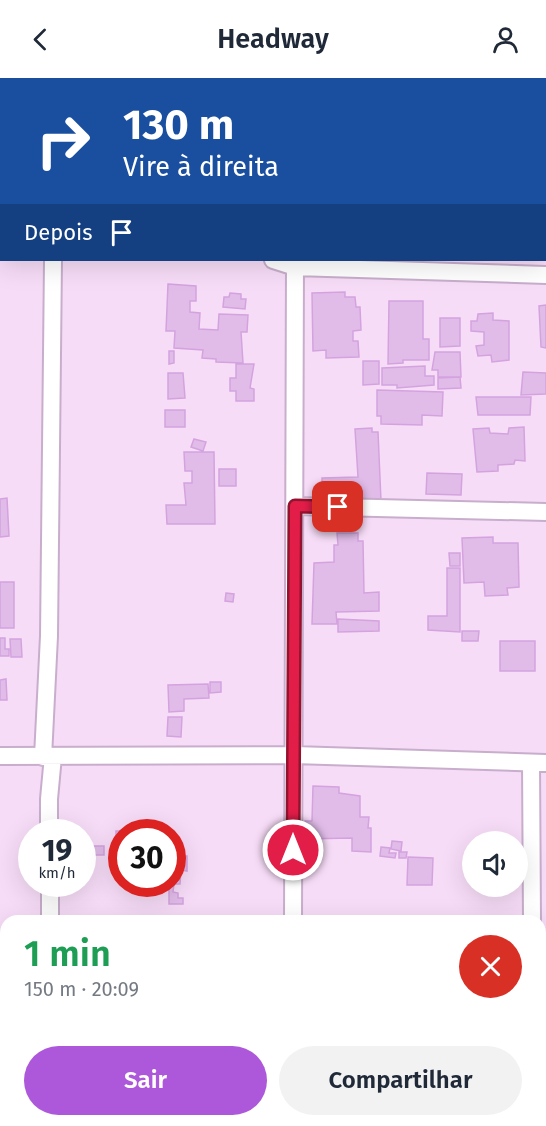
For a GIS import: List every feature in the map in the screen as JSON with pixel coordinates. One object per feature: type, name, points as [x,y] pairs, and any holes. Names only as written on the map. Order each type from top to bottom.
[{"type":"street","points":[[49,819],[53,261]]},
{"type":"street","points":[[293,915],[295,263],[546,275]]},
{"type":"street","points":[[295,506],[546,512]]},
{"type":"street","points":[[0,756],[294,755],[539,763],[532,915]]},
{"type":"street","points":[[50,897],[50,915]]},
{"type":"shaded area","points":[[0,261],[546,261],[546,915],[0,915]]},
{"type":"building","points":[[168,284],[196,286],[196,301],[190,301],[190,312],[200,313],[199,329],[218,330],[219,314],[248,315],[247,332],[241,332],[243,363],[216,362],[216,359],[202,358],[203,350],[174,348],[175,331],[166,331]]},
{"type":"building","points":[[345,292],[345,297],[355,297],[356,307],[360,307],[361,330],[353,331],[353,341],[358,341],[359,357],[326,358],[326,350],[313,351],[312,293]]},
{"type":"building","points":[[230,293],[241,294],[241,299],[246,299],[245,309],[223,307],[224,297],[229,297]]},
{"type":"building","points":[[389,301],[423,301],[423,339],[429,339],[429,360],[403,360],[403,363],[388,364]]},
{"type":"building","points":[[546,305],[546,348],[541,347],[539,306]]},
{"type":"building","points":[[493,313],[493,320],[509,321],[509,360],[492,362],[491,355],[478,356],[476,346],[484,345],[484,332],[471,331],[471,321],[477,321],[478,314]]},
{"type":"building","points":[[440,318],[460,318],[460,346],[440,347]]},
{"type":"building","points":[[169,351],[174,351],[174,363],[169,364]]},
{"type":"building","points":[[435,352],[460,352],[461,377],[438,377],[438,370],[432,370]]},
{"type":"building","points":[[363,361],[379,361],[379,384],[363,385]]},
{"type":"building","points":[[236,364],[254,364],[250,388],[254,389],[254,401],[236,401],[236,391],[230,391],[230,378],[236,378]]},
{"type":"building","points":[[425,366],[425,376],[434,376],[434,385],[397,388],[397,385],[382,385],[382,368]]},
{"type":"building","points":[[523,372],[546,373],[546,394],[521,395]]},
{"type":"building","points":[[168,373],[183,373],[185,398],[168,399]]},
{"type":"building","points":[[460,377],[461,388],[438,389],[438,378]]},
{"type":"building","points":[[377,390],[443,392],[442,416],[422,415],[422,425],[381,424],[381,416],[377,416]]},
{"type":"building","points":[[476,397],[531,397],[530,415],[478,415]]},
{"type":"building","points":[[165,410],[185,410],[185,427],[165,427]]},
{"type":"building","points":[[524,427],[525,461],[515,460],[514,464],[498,465],[498,471],[477,472],[473,429],[489,428],[490,433],[508,434],[509,428]]},
{"type":"building","points":[[372,428],[372,432],[378,432],[381,501],[323,504],[322,478],[358,477],[355,429]]},
{"type":"building","points":[[194,439],[206,442],[203,451],[191,447]]},
{"type":"building","points":[[184,452],[214,452],[215,524],[167,524],[166,505],[186,505],[184,483],[192,483],[192,471],[185,471]]},
{"type":"building","points":[[219,469],[236,469],[236,486],[219,486]]},
{"type":"building","points":[[427,473],[462,474],[461,495],[426,494]]},
{"type":"building","points":[[7,498],[9,536],[0,537],[0,499]]},
{"type":"building","points":[[337,533],[358,533],[358,541],[363,541],[364,593],[379,592],[379,611],[336,612],[337,624],[312,624],[314,563],[334,562],[334,545],[338,545]]},
{"type":"building","points":[[493,537],[493,543],[518,543],[519,587],[507,588],[508,595],[485,596],[484,582],[464,583],[462,538]]},
{"type":"building","points":[[449,553],[460,553],[460,566],[450,566]]},
{"type":"building","points":[[447,568],[460,568],[460,632],[428,630],[428,616],[447,616]]},
{"type":"building","points":[[0,582],[14,582],[14,628],[0,628]]},
{"type":"building","points":[[226,593],[234,594],[233,602],[225,601]]},
{"type":"building","points":[[338,619],[379,621],[379,631],[338,632]]},
{"type":"building","points":[[462,631],[479,631],[478,641],[462,641]]},
{"type":"building","points":[[0,638],[5,638],[5,649],[9,649],[9,656],[0,656]]},
{"type":"building","points":[[10,639],[21,639],[22,657],[11,657]]},
{"type":"building","points":[[500,641],[535,641],[535,671],[500,671]]},
{"type":"building","points":[[6,679],[7,700],[0,700],[0,680]]},
{"type":"building","points":[[210,682],[221,682],[221,692],[210,693]]},
{"type":"building","points":[[208,684],[209,698],[184,699],[184,711],[169,712],[168,685]]},
{"type":"building","points":[[168,717],[182,717],[181,737],[167,736]]},
{"type":"building","points":[[313,786],[339,787],[339,793],[360,796],[360,817],[369,817],[371,852],[352,851],[352,838],[305,839],[305,821],[312,821]]},
{"type":"building","points":[[392,841],[402,842],[401,851],[391,849]]},
{"type":"building","points":[[96,846],[104,846],[104,855],[96,855]]},
{"type":"building","points":[[381,847],[390,848],[389,853],[396,853],[395,858],[380,856]]},
{"type":"building","points":[[399,852],[407,852],[406,858],[399,858]]},
{"type":"building","points":[[408,857],[433,858],[432,885],[407,885]]},
{"type":"building","points":[[169,897],[183,898],[183,904],[169,904]]},
{"type":"route","points":[[293,850],[295,506],[338,507]]}]
